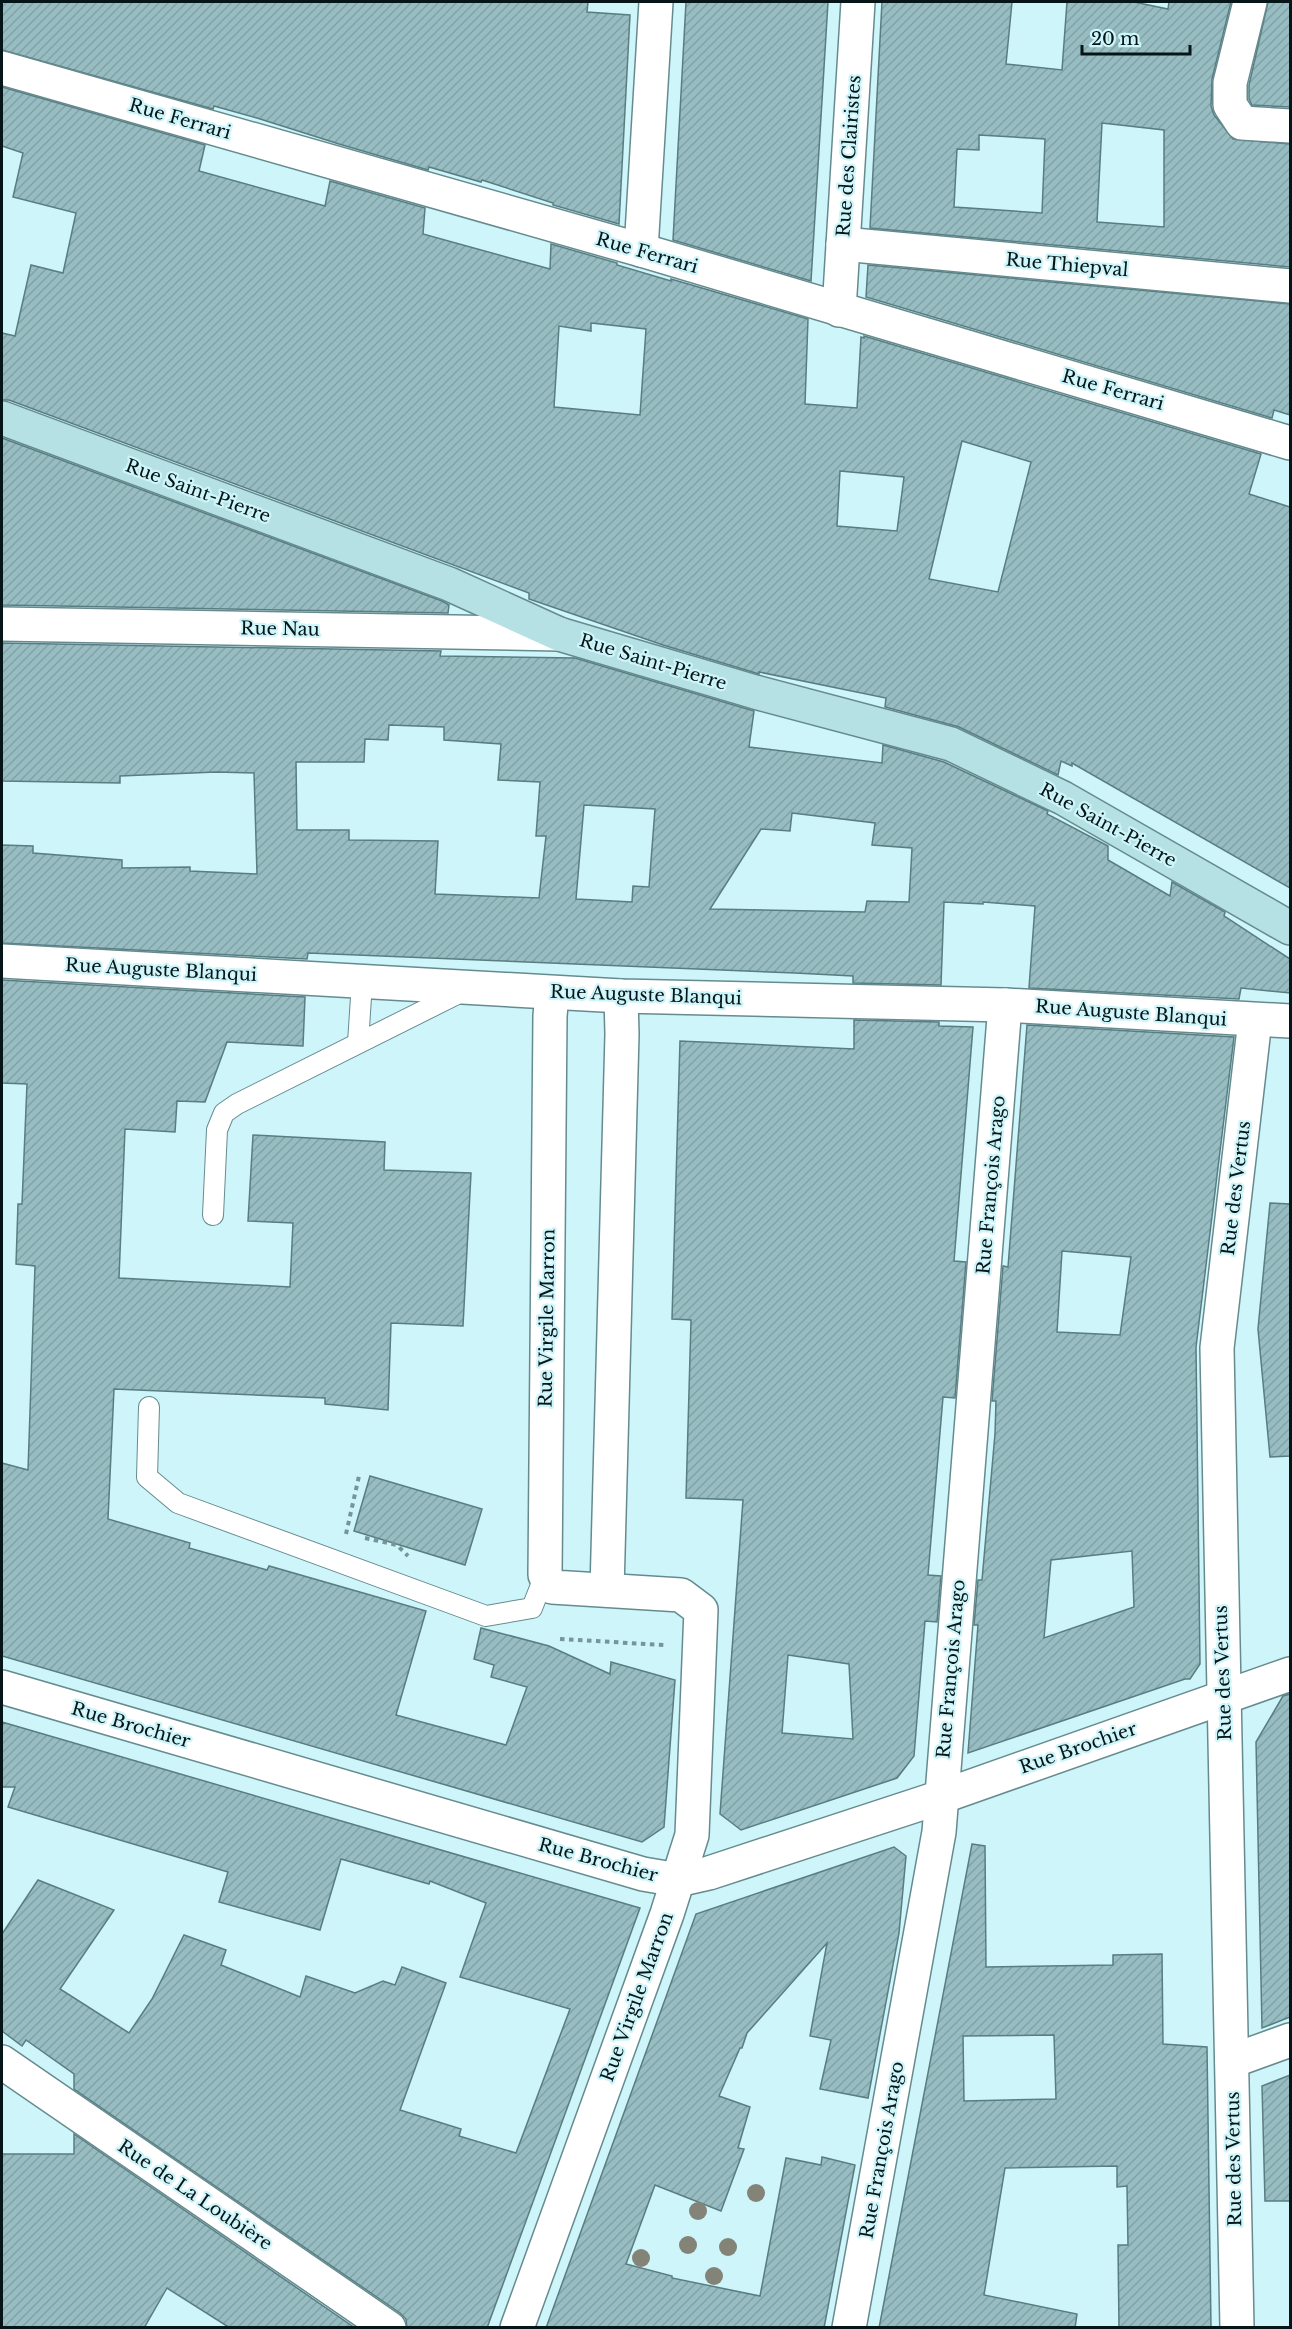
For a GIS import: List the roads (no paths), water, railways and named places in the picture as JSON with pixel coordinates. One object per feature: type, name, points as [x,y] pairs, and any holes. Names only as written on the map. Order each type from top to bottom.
[{"type":"street","points":[[641,250],[656,2]]},
{"type":"street","name":"Rue des Clairistes","points":[[839,310],[858,2]]},
{"type":"street","points":[[1250,2],[1230,82],[1230,105],[1242,123],[1290,126]]},
{"type":"street","name":"Rue Ferrari","points":[[2,68],[641,250],[1290,443]]},
{"type":"street","name":"Rue Thiepval","points":[[843,244],[1290,286]]},
{"type":"street","name":"Rue Saint-Pierre","points":[[2,418],[449,584],[559,634],[755,692],[951,744],[1064,798],[1290,928]]},
{"type":"street","name":"Rue Nau","points":[[2,624],[559,634]]},
{"type":"street","name":"Rue Auguste Blanqui","points":[[2,961],[552,993],[1005,1005],[1290,1021]]},
{"type":"street","name":"Rue Virgile Marron","points":[[517,2328],[667,1914],[692,1835],[701,1610],[681,1595],[552,1587],[545,1575],[552,993]]},
{"type":"street","points":[[607,1590],[622,1034],[621,996]]},
{"type":"street","name":"Rue François Arago","points":[[849,2328],[939,1832],[1005,1005]]},
{"type":"street","name":"Rue des Vertus","points":[[1237,2328],[1216,1348],[1255,1020]]},
{"type":"street","name":"Rue Brochier","points":[[2,1687],[643,1874],[678,1880],[709,1873],[941,1797],[1290,1674]]},
{"type":"street","points":[[1232,2061],[1290,2040]]},
{"type":"street","name":"Rue de La Loubière","points":[[2,2062],[389,2328]]},
{"type":"lane","points":[[358,1043],[362,982]]},
{"type":"lane","points":[[213,1215],[217,1130],[224,1113],[237,1104],[468,988]]},
{"type":"lane","points":[[150,1407],[147,1477],[178,1503],[486,1616],[532,1608],[545,1575]]}]
